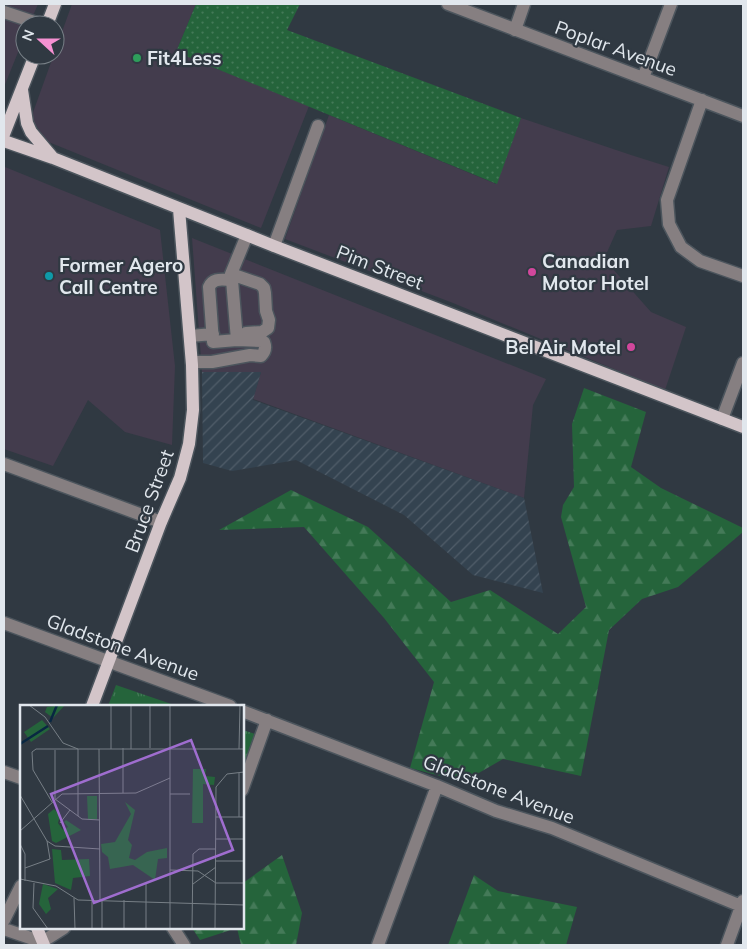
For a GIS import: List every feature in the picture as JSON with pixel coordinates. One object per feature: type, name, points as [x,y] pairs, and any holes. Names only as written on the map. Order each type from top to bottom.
[{"type":"main road","points":[[4,134],[31,65]]},
{"type":"main road","points":[[22,89],[30,132],[53,158]]},
{"type":"main road","name":"Pim Street","points":[[4,142],[53,158],[247,236],[743,427]]},
{"type":"main road","name":"Bruce Street","points":[[92,705],[161,522],[180,478],[188,444],[193,410],[192,362],[179,209]]},
{"type":"main road","points":[[38,929],[43,943]]},
{"type":"street","name":"Poplar Avenue","points":[[448,4],[743,116]]},
{"type":"street","points":[[515,30],[524,4]]},
{"type":"street","points":[[643,78],[671,4]]},
{"type":"street","points":[[8,9],[22,15]]},
{"type":"street","points":[[702,100],[667,200],[669,224],[681,247],[700,261],[743,276]]},
{"type":"street","points":[[274,246],[318,126]]},
{"type":"street","points":[[236,336],[232,277],[247,236]]},
{"type":"street","points":[[232,277],[263,286],[269,320],[268,328],[264,331],[213,342],[209,287],[216,280],[232,277]]},
{"type":"street","points":[[190,336],[213,334]]},
{"type":"street","points":[[192,362],[212,362],[261,356],[265,348],[264,342],[236,336]]},
{"type":"street","points":[[722,419],[743,363]]},
{"type":"street","points":[[4,464],[161,522]]},
{"type":"street","name":"Gladstone Avenue","points":[[4,623],[227,705]]},
{"type":"street","name":"Gladstone Avenue","points":[[244,712],[438,786],[496,811],[552,828],[742,904]]},
{"type":"street","points":[[244,784],[267,720]]},
{"type":"street","points":[[4,772],[20,778]]},
{"type":"street","points":[[378,945],[438,786]]},
{"type":"street","points":[[4,920],[20,888]]},
{"type":"street","points":[[727,945],[742,904]]},
{"type":"street","points":[[4,929],[43,943],[63,929]]},
{"type":"street","points":[[174,929],[184,945]]},
{"type":"shaded area","points":[[4,4],[38,4],[33,15],[15,15],[15,60],[4,87]]},
{"type":"shaded area","points":[[72,4],[196,4],[176,52],[309,106],[261,228],[46,141],[31,118],[50,65],[65,65],[65,23]]},
{"type":"shaded area","points":[[329,115],[496,184],[521,118],[669,167],[651,226],[617,230],[604,259],[651,312],[686,327],[665,390],[453,303],[285,239]]},
{"type":"shaded area","points":[[5,167],[160,230],[175,366],[172,445],[125,432],[88,400],[53,466],[4,449]]},
{"type":"shaded area","points":[[192,238],[546,379],[533,405],[524,498],[253,399],[261,372],[202,372]]},
{"type":"shaded area","points":[[202,372],[261,372],[253,400],[524,498],[543,593],[473,575],[404,515],[296,460],[232,471],[203,463]]},
{"type":"green space","points":[[196,4],[300,4],[287,30],[521,118],[497,184],[176,52]]},
{"type":"green space","points":[[584,388],[646,412],[631,467],[661,488],[743,528],[743,532],[678,587],[642,599],[609,630],[581,776],[503,759],[463,782],[410,768],[434,682],[384,618],[304,527],[219,530],[291,490],[368,527],[451,602],[490,590],[558,634],[586,607],[561,517],[563,505],[574,487],[572,424]]},
{"type":"green space","points":[[116,685],[174,705],[108,705]]},
{"type":"green space","points":[[244,731],[255,734],[244,765]]},
{"type":"green space","points":[[282,855],[302,913],[296,945],[241,945],[237,929],[244,929],[244,882]]},
{"type":"green space","points":[[474,875],[498,891],[577,907],[566,945],[448,945]]},
{"type":"green space","points":[[193,929],[234,929],[200,940]]},
{"type":"place","name":"Fit4Less","points":[[137,58]]},
{"type":"place","name":"Canadian Motor Hotel","points":[[532,272]]},
{"type":"place","name":"Former Agero Call Centre","points":[[49,276]]},
{"type":"place","name":"Bel Air Motel","points":[[631,347]]}]
